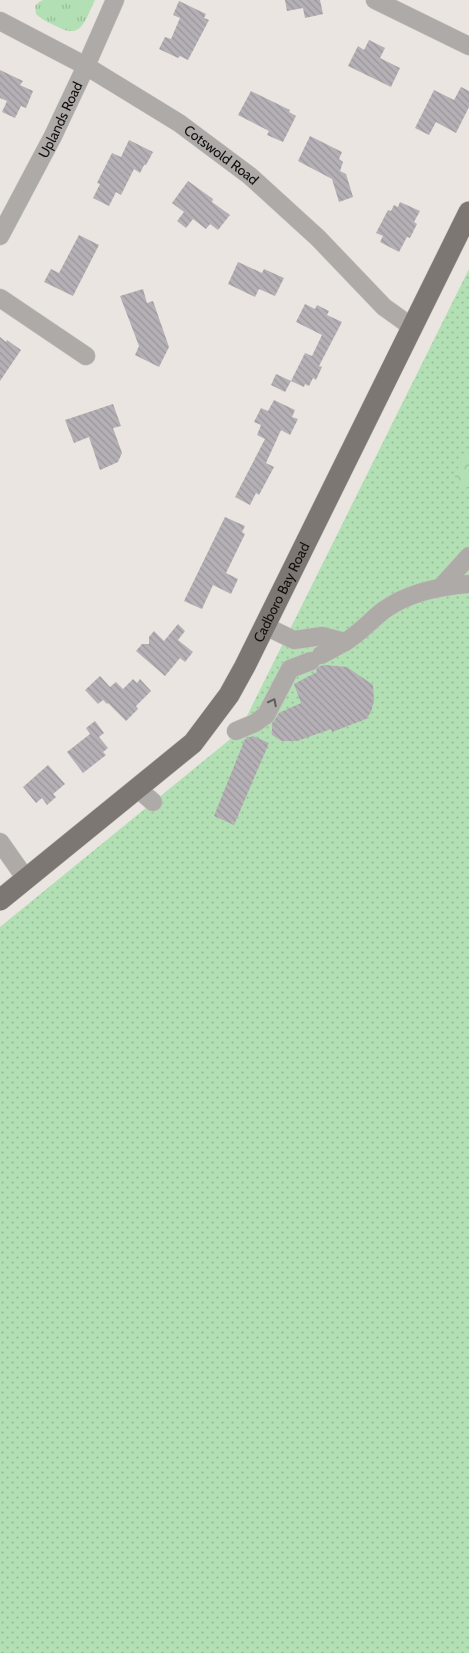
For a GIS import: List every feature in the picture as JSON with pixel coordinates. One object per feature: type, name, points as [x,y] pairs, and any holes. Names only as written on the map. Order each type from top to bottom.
[{"type":"main road","name":"Cadboro Bay Road","points":[[0,900],[193,743],[229,695],[266,626],[469,212]]},
{"type":"street","name":"Uplands Road","points":[[0,236],[53,136],[114,0]]},
{"type":"street","points":[[375,0],[469,46]]},
{"type":"street","name":"Cotswold Road","points":[[0,21],[86,66],[179,123],[250,176],[318,238],[384,307],[412,327]]},
{"type":"street","points":[[0,298],[86,356]]},
{"type":"street","points":[[441,587],[469,556]]},
{"type":"street","points":[[214,717],[234,734],[266,715],[290,668],[313,660],[345,642],[396,602],[441,587],[469,584]]},
{"type":"street","points":[[266,626],[294,640],[322,636],[345,642]]},
{"type":"street","points":[[294,640],[298,658],[302,661],[313,660]]},
{"type":"street","points":[[137,788],[152,802]]},
{"type":"street","points":[[0,842],[26,879]]},
{"type":"green space","points":[[43,0],[95,0],[85,21],[77,30],[72,31],[51,24],[36,14],[35,6]]},
{"type":"green space","points":[[469,269],[469,1653],[0,1653],[0,927],[239,732]]},
{"type":"green space","points":[[469,451],[469,490],[459,484],[454,474]]},
{"type":"building","points":[[285,0],[320,0],[323,14],[305,18],[303,8],[287,11]]},
{"type":"building","points":[[179,1],[206,14],[204,18],[209,20],[188,60],[180,56],[178,58],[159,49],[165,37],[171,39],[180,18],[173,15]]},
{"type":"building","points":[[369,40],[385,48],[380,58],[400,68],[391,87],[348,66],[358,46],[364,50]]},
{"type":"building","points":[[0,70],[23,81],[20,85],[33,91],[26,108],[21,106],[15,118],[2,112],[7,101],[0,98]]},
{"type":"building","points":[[461,87],[469,91],[469,107],[456,133],[436,122],[429,135],[415,128],[434,90],[454,100]]},
{"type":"building","points":[[251,91],[290,110],[289,112],[296,116],[283,142],[267,135],[269,131],[238,115]]},
{"type":"building","points":[[310,136],[342,152],[339,159],[343,162],[340,171],[346,174],[353,197],[339,202],[332,179],[298,161]]},
{"type":"building","points":[[129,140],[153,152],[140,173],[134,169],[121,195],[116,192],[109,206],[93,198],[100,184],[97,183],[112,153],[121,157]]},
{"type":"building","points":[[188,181],[213,199],[212,202],[230,215],[218,230],[210,224],[206,229],[193,219],[186,228],[177,221],[184,212],[172,203]]},
{"type":"building","points":[[400,202],[420,211],[414,222],[417,224],[410,238],[407,237],[399,252],[380,242],[383,236],[376,233],[388,210],[391,211],[394,205],[398,207]]},
{"type":"building","points":[[79,235],[99,245],[73,296],[44,282],[51,269],[59,273]]},
{"type":"building","points":[[238,262],[262,273],[264,269],[284,278],[275,296],[259,289],[255,297],[228,284]]},
{"type":"building","points":[[143,289],[147,303],[153,301],[169,347],[159,367],[135,355],[139,346],[120,296]]},
{"type":"building","points":[[305,304],[315,309],[317,305],[329,311],[327,315],[342,322],[319,366],[322,367],[316,380],[313,378],[309,386],[305,384],[304,387],[291,381],[305,353],[312,356],[322,335],[296,322]]},
{"type":"building","points":[[0,337],[21,350],[0,381]]},
{"type":"building","points":[[276,374],[291,381],[285,392],[271,385]]},
{"type":"building","points":[[274,400],[295,410],[292,417],[298,419],[290,435],[281,430],[266,463],[274,467],[259,495],[256,493],[250,505],[235,497],[265,439],[257,435],[261,425],[254,422],[261,408],[268,411]]},
{"type":"building","points":[[113,404],[121,426],[113,428],[122,453],[118,462],[100,470],[89,437],[74,443],[65,420]]},
{"type":"building","points":[[225,517],[245,526],[242,532],[245,534],[226,573],[238,579],[231,594],[213,585],[202,609],[184,601]]},
{"type":"building","points":[[178,624],[185,631],[178,640],[193,652],[185,662],[180,658],[165,676],[136,651],[142,644],[149,644],[149,637],[154,631],[164,641]]},
{"type":"building","points":[[320,666],[347,667],[373,685],[374,701],[371,712],[366,719],[332,732],[331,729],[297,741],[282,741],[272,735],[272,724],[279,713],[301,703],[294,684],[317,672],[316,670]]},
{"type":"building","points":[[100,676],[110,687],[116,682],[123,689],[133,679],[137,683],[140,679],[151,691],[136,706],[138,709],[126,721],[108,703],[103,700],[98,704],[85,690]]},
{"type":"building","points":[[95,721],[104,733],[99,737],[108,748],[103,752],[106,755],[83,773],[67,752],[90,734],[86,728]]},
{"type":"building","points":[[253,736],[269,743],[234,825],[214,816],[245,739]]},
{"type":"building","points":[[48,765],[65,784],[53,794],[56,797],[47,805],[42,798],[36,803],[23,787]]}]
